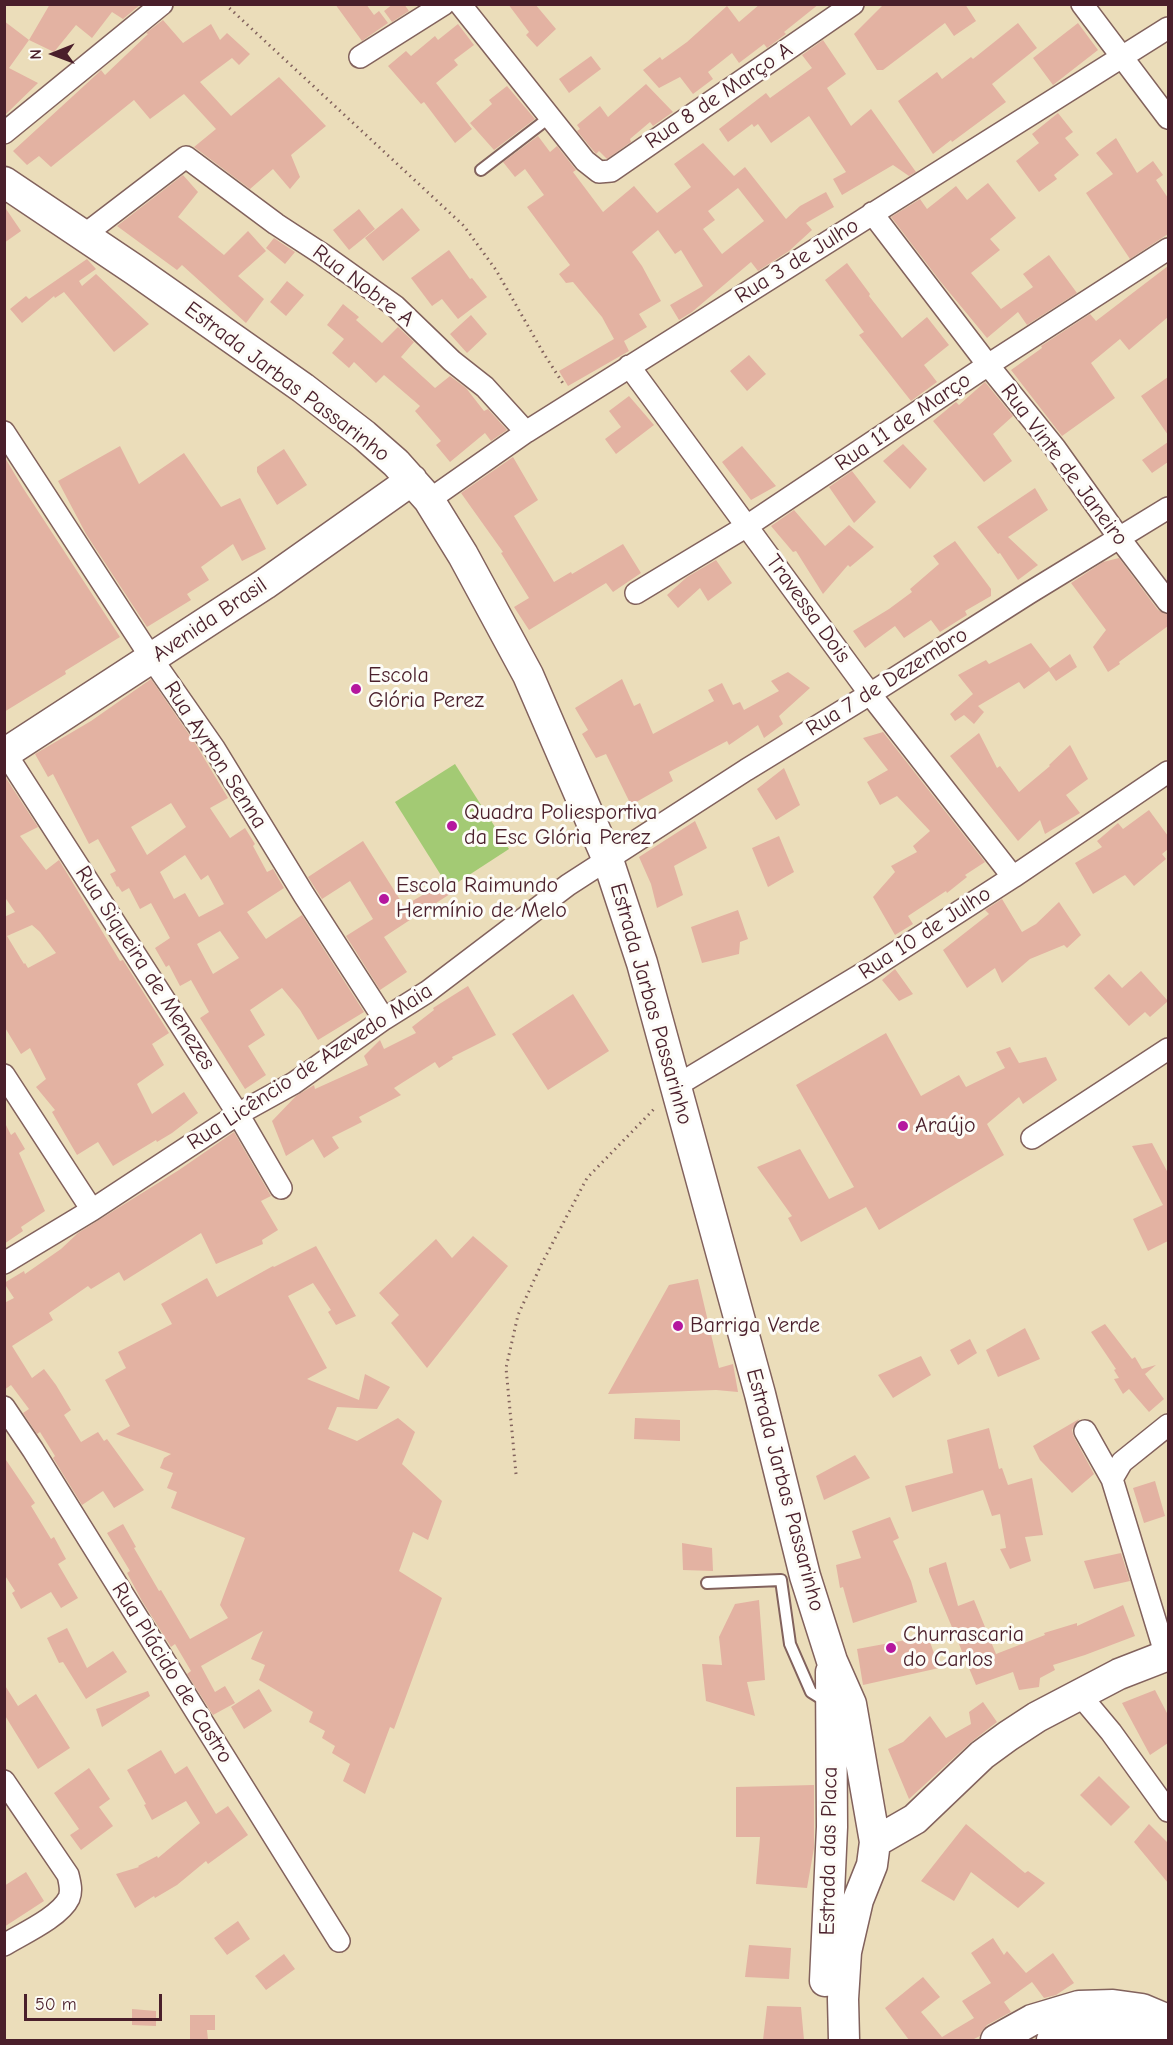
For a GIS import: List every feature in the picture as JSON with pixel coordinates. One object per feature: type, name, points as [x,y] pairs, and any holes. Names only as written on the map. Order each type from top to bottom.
[{"type":"street","points":[[4,133],[162,4]]},
{"type":"street","points":[[360,57],[444,4]]},
{"type":"street","points":[[460,4],[550,117]]},
{"type":"street","name":"Rua 8 de Março A","points":[[550,117],[585,160],[599,172],[611,171],[853,4]]},
{"type":"street","points":[[1082,4],[1168,118]]},
{"type":"street","name":"Rua 3 de Julho","points":[[420,490],[526,432],[1168,28]]},
{"type":"street","name":"Rua Nobre A","points":[[84,236],[186,157],[276,224],[395,306],[452,361],[485,387],[526,432]]},
{"type":"street","name":"Estrada Jarbas Passarinho","points":[[4,182],[303,388],[396,463],[420,490],[463,555],[528,675],[608,860],[642,963],[757,1383],[793,1578],[832,1660],[875,1842]]},
{"type":"street","name":"Rua Vinte de Janeiro","points":[[872,213],[988,365],[1055,448],[1168,602]]},
{"type":"street","name":"Rua 11 de Março","points":[[636,593],[747,526],[988,365],[1168,249]]},
{"type":"street","name":"Travessa Dois","points":[[629,366],[870,694],[1013,877]]},
{"type":"street","name":"Rua Ayrton Senna","points":[[4,432],[152,659],[214,748],[304,895],[384,1019]]},
{"type":"street","name":"Avenida Brasil","points":[[5,753],[152,659],[300,560],[420,490]]},
{"type":"street","name":"Rua 7 de Dezembro","points":[[608,860],[746,770],[1168,508]]},
{"type":"street","name":"Rua Siqueira de Menezes","points":[[5,753],[238,1114],[281,1188]]},
{"type":"street","name":"Rua 10 de Julho","points":[[676,1086],[867,971],[1013,877],[1168,772]]},
{"type":"street","name":"Rua Licêncio de Azevedo Maia","points":[[4,1263],[238,1114],[294,1083],[384,1019],[427,992],[568,885],[608,860]]},
{"type":"street","points":[[1032,1138],[1168,1049]]},
{"type":"street","points":[[4,1075],[92,1209]]},
{"type":"street","name":"Rua Plácido de Castro","points":[[4,1407],[339,1941]]},
{"type":"street","points":[[1112,1479],[1122,1462],[1168,1425]]},
{"type":"street","points":[[875,1842],[915,1819],[982,1755],[1008,1736],[1119,1674],[1167,1656],[1112,1479],[1084,1431]]},
{"type":"street","points":[[1080,1695],[1111,1732],[1168,1811]]},
{"type":"street","name":"Estrada das Placa","points":[[827,2040],[825,1982],[832,1827],[841,1704]]},
{"type":"street","points":[[4,1781],[68,1875],[71,1891],[69,1899],[44,1922],[4,1945]]},
{"type":"street","name":"Estrada das Placa","points":[[844,2040],[843,2000],[846,1952],[858,1900],[872,1865],[875,1842]]},
{"type":"street","points":[[996,2040],[1032,2020],[1079,2006],[1113,2005],[1142,2009],[1168,2020]]},
{"type":"street","points":[[1052,2040],[1103,2031],[1131,2032],[1158,2040]]},
{"type":"lane","points":[[481,170],[550,117]]},
{"type":"lane","points":[[706,1583],[793,1578],[790,1644],[811,1692],[841,1704]]},
{"type":"path","points":[[225,4],[464,226],[496,270],[543,354],[575,401]]},
{"type":"path","points":[[516,1474],[506,1368],[518,1315],[541,1264],[587,1178],[676,1086]]},
{"type":"green space","name":"Quadra Poliesportiva da Esc Glória Perez","points":[[455,764],[509,849],[449,888],[395,802]]},
{"type":"building","points":[[50,4],[141,4],[123,19],[112,12],[92,38],[76,25],[54,52],[29,40]]},
{"type":"building","points":[[335,4],[366,4],[374,15],[379,11],[388,23],[362,41]]},
{"type":"building","points":[[393,4],[404,4],[409,11],[392,22],[384,11]]},
{"type":"building","points":[[508,4],[535,4],[556,29],[537,47],[526,35],[529,32]]},
{"type":"building","points":[[760,4],[819,4],[767,48],[764,44],[739,63],[732,53],[708,72],[713,79],[693,94],[680,77],[659,88],[643,70],[660,57],[662,60],[687,42],[727,6],[739,22]]},
{"type":"building","points":[[884,4],[965,4],[976,21],[954,36],[945,23],[883,70],[877,70],[854,34]]},
{"type":"building","points":[[163,20],[183,43],[211,24],[220,40],[227,33],[250,54],[239,65],[232,58],[200,82],[231,116],[279,77],[326,126],[291,155],[300,177],[290,189],[273,169],[250,189],[194,147],[216,129],[184,94],[150,119],[134,100],[51,167],[39,156],[27,165],[13,151],[101,70],[105,75],[148,34],[146,33]]},
{"type":"building","points":[[4,21],[29,40],[9,68],[38,83],[4,116]]},
{"type":"building","points":[[1018,23],[1037,48],[992,84],[1006,102],[933,154],[898,101],[937,72],[942,79],[971,57],[973,59]]},
{"type":"building","points":[[1078,23],[1098,50],[1053,85],[1033,58]]},
{"type":"building","points":[[458,24],[474,45],[454,60],[458,65],[436,83],[472,129],[455,143],[424,102],[421,104],[388,66],[406,51],[411,56],[435,36],[438,40]]},
{"type":"building","points":[[823,40],[846,74],[827,88],[851,126],[871,109],[916,172],[909,176],[893,165],[842,195],[833,179],[846,172],[809,116],[771,143],[758,124],[754,127],[752,124],[728,142],[719,129],[766,93],[770,98],[812,68],[802,55]]},
{"type":"building","points":[[591,56],[601,69],[569,93],[559,79]]},
{"type":"building","points":[[646,84],[673,112],[653,126],[650,122],[630,139],[631,142],[607,159],[599,151],[596,154],[577,131],[580,129],[577,125],[600,106],[608,117]]},
{"type":"building","points":[[507,86],[535,119],[494,150],[470,123],[492,104],[489,100]]},
{"type":"building","points":[[1058,113],[1073,132],[1065,138],[1079,155],[1054,175],[1057,179],[1039,192],[1016,161],[1039,143],[1032,134]]},
{"type":"building","points":[[538,136],[550,152],[557,146],[576,170],[573,172],[603,212],[634,186],[657,213],[691,187],[674,164],[703,143],[734,176],[745,167],[786,219],[800,206],[826,192],[834,207],[806,223],[812,230],[789,251],[758,271],[751,262],[692,312],[679,320],[670,305],[703,286],[681,250],[675,254],[658,230],[632,252],[661,301],[639,314],[647,327],[624,341],[629,351],[568,386],[559,371],[614,339],[602,317],[573,282],[566,283],[559,274],[570,265],[527,207],[544,195],[525,169],[515,177],[503,162]],"holes":[[[738,188],[764,221],[722,254],[703,229],[715,220],[708,211]]]},
{"type":"building","points":[[1116,138],[1137,173],[1153,161],[1163,175],[1156,180],[1168,198],[1168,234],[1130,259],[1086,193],[1113,174],[1096,153]]},
{"type":"building","points":[[183,175],[198,192],[178,217],[224,255],[248,231],[266,251],[238,276],[264,299],[246,323],[182,265],[177,270],[117,226]]},
{"type":"building","points":[[988,183],[1016,218],[990,239],[1000,250],[971,273],[1001,309],[1033,287],[1023,274],[1049,255],[1077,293],[1027,325],[1018,312],[987,338],[891,217],[920,199],[927,209],[956,186],[967,200]]},
{"type":"building","points":[[4,206],[21,231],[4,243]]},
{"type":"building","points":[[402,208],[420,230],[383,261],[365,238]]},
{"type":"building","points":[[359,209],[375,229],[349,250],[333,230]]},
{"type":"building","points":[[274,238],[295,252],[285,264],[266,248]]},
{"type":"building","points":[[449,250],[470,279],[472,278],[487,297],[458,319],[442,299],[432,306],[411,278]]},
{"type":"building","points":[[87,259],[96,269],[79,281],[82,286],[96,274],[149,324],[114,352],[64,292],[55,298],[54,296],[22,323],[10,309],[26,296],[29,299]]},
{"type":"building","points":[[847,263],[902,338],[927,317],[949,345],[924,365],[937,382],[911,401],[859,335],[864,332],[825,280]]},
{"type":"building","points":[[1168,266],[1168,317],[1129,350],[1120,339],[1091,363],[1115,398],[1062,436],[1011,370],[1042,348],[1041,346],[1090,314],[1096,321]]},
{"type":"building","points":[[287,281],[304,295],[286,316],[270,302]]},
{"type":"building","points":[[343,304],[359,317],[356,320],[382,343],[398,327],[414,342],[401,357],[435,388],[450,376],[466,388],[484,411],[488,409],[507,430],[491,441],[485,433],[450,462],[436,445],[441,441],[415,411],[420,406],[384,375],[376,383],[354,362],[349,368],[332,353],[344,339],[327,325]]},
{"type":"building","points":[[471,315],[487,334],[467,353],[450,334]]},
{"type":"building","points":[[749,355],[766,374],[747,391],[730,371]]},
{"type":"building","points":[[1168,377],[1168,435],[1141,396]]},
{"type":"building","points":[[985,382],[1013,416],[993,434],[1012,461],[984,482],[933,421],[956,402],[959,405]]},
{"type":"building","points":[[629,396],[654,425],[616,454],[605,439],[621,427],[609,411]]},
{"type":"building","points":[[1168,442],[1168,462],[1152,473],[1142,460]]},
{"type":"building","points":[[903,444],[927,469],[910,489],[883,461]]},
{"type":"building","points":[[120,446],[139,484],[184,453],[221,507],[240,498],[266,549],[242,561],[233,544],[201,567],[209,580],[187,594],[191,600],[147,627],[86,534],[58,481]]},
{"type":"building","points":[[742,446],[776,486],[751,500],[722,462]]},
{"type":"building","points":[[284,449],[307,485],[277,505],[257,472],[257,467]]},
{"type":"building","points":[[4,456],[120,637],[4,712]]},
{"type":"building","points":[[513,457],[538,500],[514,516],[554,582],[623,544],[641,573],[613,592],[606,583],[529,630],[514,607],[529,598],[501,553],[503,552],[461,493]]},
{"type":"building","points":[[852,471],[876,502],[854,523],[829,487]]},
{"type":"building","points":[[1035,488],[1048,510],[1008,537],[1038,565],[1018,580],[1000,553],[998,554],[977,527]]},
{"type":"building","points":[[794,510],[825,546],[849,525],[874,547],[850,567],[848,565],[823,594],[796,551],[793,552],[771,526]]},
{"type":"building","points":[[955,541],[991,589],[991,596],[965,611],[967,615],[940,632],[931,620],[904,638],[895,626],[865,648],[853,631],[912,592],[910,589],[939,564],[933,556]]},
{"type":"building","points":[[1119,558],[1158,610],[1167,614],[1168,626],[1108,672],[1093,647],[1106,630],[1071,583],[1103,562]]},
{"type":"building","points":[[716,560],[732,583],[708,601],[700,588],[678,608],[667,595],[687,577]]},
{"type":"building","points":[[1031,643],[1050,668],[1070,654],[1077,667],[1056,681],[1049,671],[1024,689],[1019,682],[978,706],[984,712],[974,724],[964,715],[955,721],[950,714],[973,694],[958,675],[986,660],[989,664]]},
{"type":"building","points":[[788,672],[810,688],[779,716],[783,724],[764,738],[758,725],[729,745],[727,741],[669,772],[673,781],[631,805],[606,754],[596,758],[582,734],[588,730],[575,708],[622,679],[634,706],[640,703],[653,734],[714,701],[708,690],[722,683],[733,705],[740,702],[744,710],[779,691],[771,681]]},
{"type":"building","points":[[151,679],[195,743],[228,798],[210,808],[230,838],[245,828],[267,872],[273,869],[284,888],[247,912],[266,939],[302,915],[364,1012],[318,1040],[300,1010],[282,988],[250,1010],[265,1035],[248,1046],[266,1075],[245,1089],[200,1018],[209,1012],[191,980],[180,986],[169,965],[166,967],[155,948],[170,938],[151,903],[140,909],[129,888],[122,892],[117,887],[110,874],[116,871],[98,839],[89,844],[53,774],[48,777],[35,754],[91,721]],"holes":[[[171,803],[186,827],[147,855],[131,827]],[[185,855],[201,880],[208,875],[224,904],[199,917],[185,893],[174,899],[160,872]],[[220,931],[239,958],[213,974],[197,944]]]},
{"type":"building","points":[[883,732],[985,862],[965,875],[967,877],[947,893],[946,891],[908,916],[913,924],[895,935],[873,897],[895,872],[891,866],[917,852],[913,846],[930,831],[897,796],[880,805],[867,782],[888,770],[863,738]]},
{"type":"building","points":[[979,733],[997,768],[1000,766],[1019,792],[1050,766],[1070,745],[1088,779],[1066,795],[1080,813],[1045,834],[1040,820],[1018,841],[950,756]]},
{"type":"building","points":[[784,768],[800,805],[776,820],[757,789]]},
{"type":"building","points":[[4,775],[38,827],[20,836],[46,870],[59,860],[120,961],[123,960],[169,1033],[152,1044],[164,1065],[137,1084],[152,1114],[184,1092],[198,1113],[172,1133],[113,1166],[98,1142],[77,1155],[52,1112],[55,1110],[36,1087],[46,1079],[30,1048],[21,1054],[4,1026],[4,917],[15,912],[4,896]],"holes":[[[32,925],[56,953],[28,968],[7,936]]]},
{"type":"building","points":[[1149,810],[1168,836],[1168,849],[1162,854],[1166,859],[1134,886],[1125,875],[1093,894],[1075,863],[1102,847],[1097,841],[1118,823],[1123,829]]},
{"type":"building","points":[[695,821],[707,848],[674,866],[683,895],[657,908],[651,884],[639,857]]},
{"type":"building","points":[[779,836],[794,872],[768,887],[752,848]]},
{"type":"building","points":[[363,841],[404,906],[443,883],[450,894],[433,905],[435,908],[421,917],[419,914],[384,937],[407,972],[380,990],[346,936],[373,919],[350,881],[322,899],[308,877]]},
{"type":"building","points":[[1002,899],[1022,932],[1036,924],[1059,902],[1081,935],[1067,948],[1064,945],[1030,959],[1002,983],[995,968],[967,988],[943,950],[989,914],[985,910]]},
{"type":"building","points":[[738,910],[748,939],[740,942],[739,954],[702,963],[691,927]]},
{"type":"building","points":[[895,969],[913,994],[899,1001],[882,980]]},
{"type":"building","points":[[1141,971],[1168,1001],[1150,1017],[1145,1012],[1129,1026],[1094,988],[1109,974],[1122,988]]},
{"type":"building","points":[[468,986],[496,1035],[452,1057],[453,1059],[439,1068],[435,1062],[394,1088],[401,1095],[359,1117],[362,1122],[332,1137],[339,1148],[324,1158],[313,1139],[286,1156],[272,1121],[296,1096],[314,1085],[315,1089],[368,1065],[364,1056],[380,1040],[384,1049],[416,1033],[412,1027],[434,1010],[433,1008]]},
{"type":"building","points":[[573,994],[609,1051],[548,1090],[512,1034]]},
{"type":"building","name":"Araújo","points":[[886,1033],[921,1096],[959,1075],[966,1087],[1005,1068],[996,1052],[1010,1047],[1019,1063],[1046,1057],[1057,1080],[1023,1104],[1019,1097],[987,1124],[1004,1155],[879,1230],[866,1207],[801,1242],[788,1218],[792,1216],[757,1167],[800,1149],[829,1199],[854,1187],[796,1085]]},
{"type":"building","points":[[4,1121],[11,1135],[15,1132],[25,1149],[19,1153],[45,1211],[21,1227],[23,1231],[4,1244]]},
{"type":"building","points":[[234,1132],[271,1196],[261,1201],[278,1230],[262,1240],[263,1244],[216,1264],[201,1233],[124,1281],[119,1272],[91,1289],[88,1286],[49,1313],[53,1320],[12,1346],[32,1378],[44,1369],[56,1385],[71,1410],[64,1415],[81,1442],[98,1432],[104,1441],[107,1439],[144,1490],[114,1508],[103,1491],[82,1505],[40,1432],[37,1434],[23,1413],[29,1409],[11,1385],[4,1390],[4,1303],[14,1298],[4,1283],[24,1271],[25,1274],[61,1249],[78,1233],[179,1170]]},
{"type":"building","points":[[1152,1143],[1168,1173],[1168,1241],[1148,1251],[1133,1219],[1163,1205],[1132,1146]]},
{"type":"building","points":[[473,1236],[508,1266],[427,1368],[391,1323],[399,1315],[379,1293],[436,1239],[452,1258]]},
{"type":"building","points":[[316,1246],[356,1316],[336,1325],[328,1312],[331,1310],[313,1283],[288,1296],[327,1368],[307,1379],[359,1400],[365,1374],[390,1387],[377,1409],[337,1407],[328,1429],[357,1441],[398,1418],[415,1432],[402,1464],[442,1501],[428,1540],[413,1532],[399,1571],[442,1598],[394,1729],[390,1727],[365,1794],[343,1781],[350,1764],[332,1753],[335,1746],[322,1738],[325,1731],[309,1722],[313,1712],[259,1680],[265,1665],[251,1659],[263,1631],[201,1666],[215,1692],[225,1686],[235,1703],[213,1715],[187,1674],[191,1671],[175,1644],[171,1647],[142,1601],[127,1573],[130,1571],[107,1533],[123,1524],[159,1591],[161,1590],[190,1639],[228,1618],[220,1605],[245,1538],[171,1508],[177,1492],[167,1488],[173,1473],[160,1468],[164,1458],[171,1454],[116,1434],[130,1426],[105,1380],[126,1368],[118,1352],[172,1324],[161,1304],[207,1278],[217,1297],[273,1266]]},
{"type":"building","name":"Barriga Verde","points":[[698,1279],[719,1368],[733,1364],[738,1392],[716,1390],[608,1394],[669,1285]]},
{"type":"building","points":[[1105,1324],[1132,1359],[1135,1357],[1142,1369],[1156,1365],[1145,1374],[1164,1399],[1149,1412],[1129,1389],[1123,1394],[1114,1379],[1119,1378],[1114,1370],[1116,1369],[1091,1332]]},
{"type":"building","points":[[1025,1328],[1040,1359],[998,1377],[986,1350]]},
{"type":"building","points":[[970,1339],[977,1353],[958,1365],[950,1350]]},
{"type":"building","points":[[921,1356],[931,1375],[893,1398],[878,1375]]},
{"type":"building","points":[[635,1418],[680,1420],[680,1441],[634,1439]]},
{"type":"building","points":[[1079,1419],[1072,1430],[1094,1474],[1072,1493],[1040,1460],[1033,1446]]},
{"type":"building","points":[[989,1428],[999,1469],[1002,1468],[1008,1485],[1032,1478],[1043,1535],[1025,1537],[1031,1561],[1010,1569],[1000,1549],[1006,1548],[1000,1514],[992,1516],[983,1490],[912,1512],[905,1486],[953,1473],[947,1440]]},
{"type":"building","points":[[855,1455],[870,1478],[824,1500],[816,1476]]},
{"type":"building","points":[[4,1457],[35,1503],[31,1506],[51,1539],[54,1537],[66,1559],[58,1564],[78,1598],[61,1608],[51,1592],[21,1609],[12,1593],[15,1591],[4,1574]]},
{"type":"building","points":[[1155,1481],[1165,1516],[1144,1523],[1133,1488]]},
{"type":"building","points":[[890,1517],[899,1538],[893,1541],[911,1581],[917,1602],[853,1623],[843,1587],[840,1588],[836,1565],[861,1558],[852,1531]]},
{"type":"building","points":[[682,1543],[712,1548],[713,1571],[683,1570]]},
{"type":"building","points":[[1121,1553],[1130,1581],[1094,1589],[1084,1561]]},
{"type":"building","points":[[946,1562],[958,1606],[974,1600],[996,1654],[1045,1635],[1044,1633],[1077,1623],[1077,1626],[1123,1605],[1135,1636],[1053,1665],[1055,1670],[1040,1678],[1039,1687],[1019,1690],[1013,1672],[976,1685],[929,1572],[929,1568]]},
{"type":"building","points":[[759,1600],[765,1680],[747,1682],[755,1716],[706,1701],[702,1664],[722,1665],[719,1637],[735,1604]]},
{"type":"building","points":[[67,1628],[87,1668],[113,1651],[127,1672],[86,1699],[63,1662],[59,1663],[47,1638]]},
{"type":"building","points":[[928,1636],[939,1668],[863,1685],[857,1649]]},
{"type":"building","points":[[4,1684],[18,1706],[36,1694],[70,1748],[38,1769],[4,1714]]},
{"type":"building","points":[[259,1689],[272,1711],[244,1729],[231,1707]]},
{"type":"building","points":[[1155,1690],[1168,1715],[1168,1743],[1150,1755],[1122,1703]]},
{"type":"building","points":[[148,1691],[150,1696],[102,1727],[96,1709]]},
{"type":"building","points":[[983,1702],[997,1722],[970,1743],[909,1799],[888,1749],[903,1742],[930,1716],[946,1738],[971,1724],[969,1712]]},
{"type":"building","points":[[161,1750],[175,1774],[187,1766],[216,1814],[228,1806],[248,1835],[208,1864],[206,1861],[177,1885],[135,1908],[116,1874],[139,1867],[157,1856],[158,1858],[200,1823],[186,1801],[152,1820],[127,1770]]},
{"type":"building","points":[[89,1768],[110,1799],[99,1807],[113,1826],[81,1850],[70,1835],[79,1829],[54,1793]]},
{"type":"building","points":[[1099,1776],[1130,1807],[1111,1826],[1080,1795]]},
{"type":"building","points":[[814,1785],[814,1848],[807,1888],[756,1884],[760,1837],[736,1837],[736,1787]]},
{"type":"building","points":[[966,1824],[1025,1873],[1028,1871],[1045,1883],[1018,1908],[971,1872],[954,1901],[921,1881]]},
{"type":"building","points":[[1149,1824],[1168,1843],[1168,1883],[1134,1842]]},
{"type":"building","points":[[26,1872],[44,1901],[4,1927],[4,1886]]},
{"type":"building","points":[[238,1921],[250,1939],[227,1955],[214,1938]]},
{"type":"building","points":[[993,1938],[1004,1955],[1007,1951],[1026,1973],[1053,1953],[1074,1983],[1056,1995],[1044,1998],[1032,1982],[1004,2002],[1011,2012],[987,2025],[980,2036],[972,2040],[909,2040],[885,2008],[923,1977],[940,1997],[921,2012],[942,2037],[974,2018],[962,2001],[991,1983],[971,1953]]},
{"type":"building","points":[[749,1945],[791,1948],[789,1979],[745,1977]]},
{"type":"building","points":[[284,1954],[295,1969],[266,1990],[255,1976]]},
{"type":"building","points":[[767,2006],[801,2007],[804,2040],[763,2040]]},
{"type":"building","points":[[132,2009],[156,2011],[156,2026],[132,2025]]},
{"type":"building","points":[[190,2015],[215,2015],[215,2030],[207,2030],[208,2040],[190,2040]]},
{"type":"place","name":"Escola Glória Perez","points":[[356,689]]},
{"type":"place","name":"Quadra Poliesportiva da Esc Glória Perez","points":[[452,826]]},
{"type":"place","name":"Escola Raimundo Hermínio de Melo","points":[[384,899]]},
{"type":"place","name":"Araújo","points":[[903,1126]]},
{"type":"place","name":"Barriga Verde","points":[[678,1326]]},
{"type":"place","name":"Churrascaria do Carlos","points":[[891,1648]]}]
